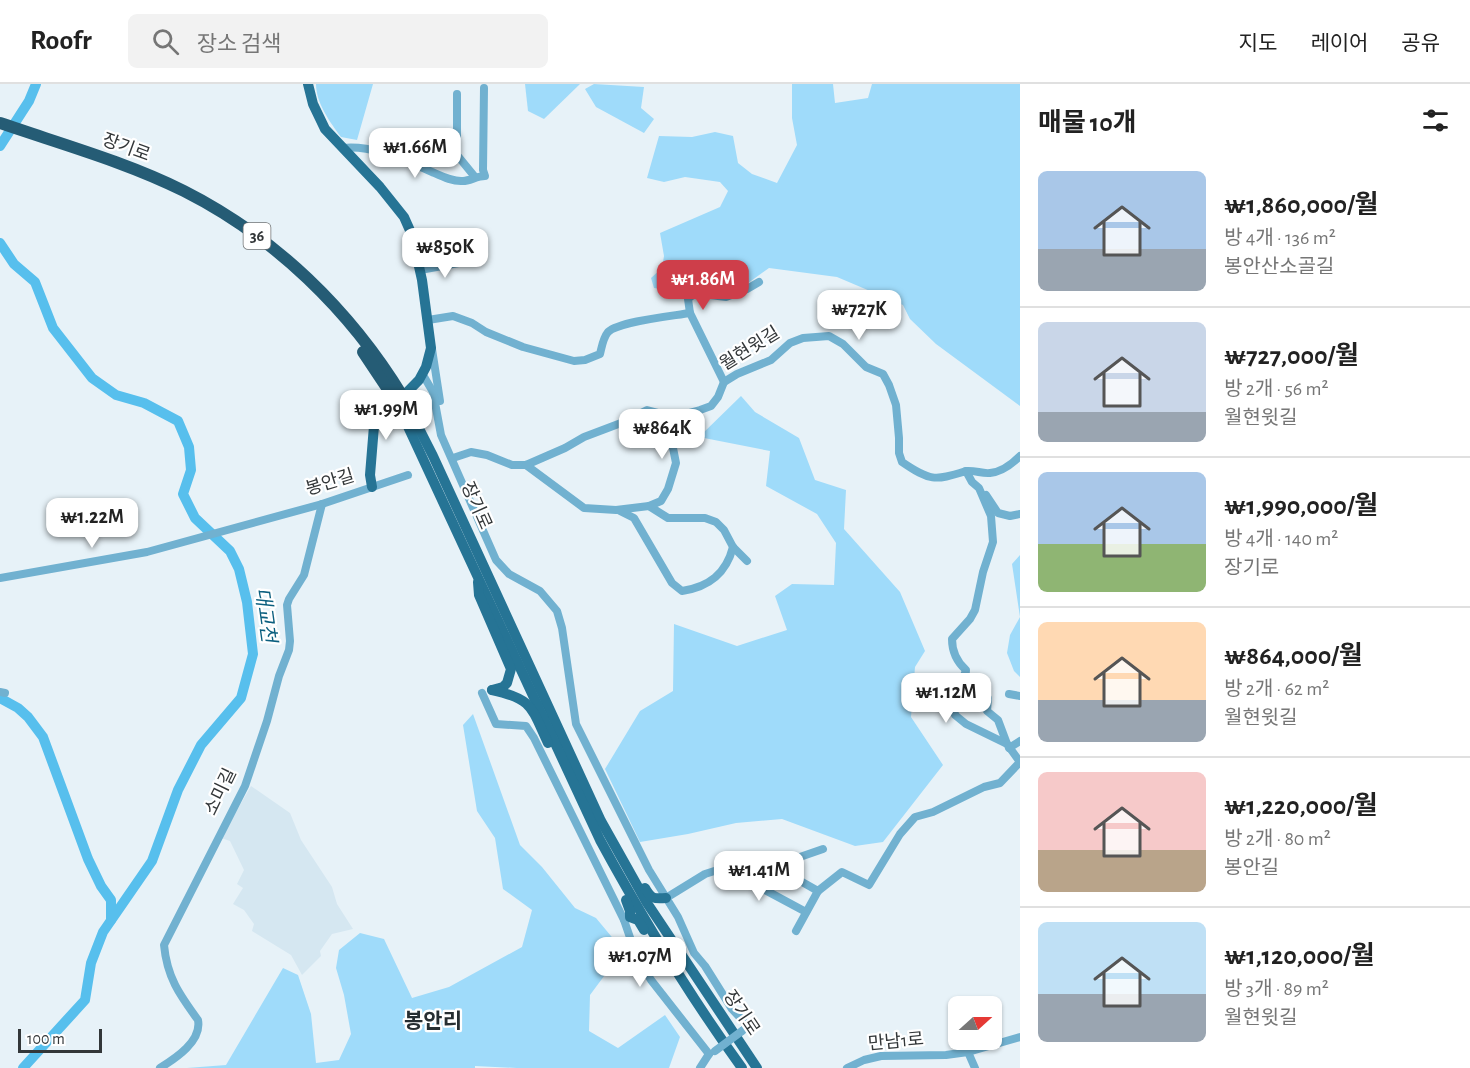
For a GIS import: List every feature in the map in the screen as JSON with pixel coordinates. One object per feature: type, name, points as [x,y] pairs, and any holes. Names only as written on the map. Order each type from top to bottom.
[{"type":"highway","name":"장기로","points":[[0,123],[58,147]]},
{"type":"highway","name":"장기로","points":[[0,130],[137,171],[182,190],[245,227],[281,254],[341,312],[385,369],[400,400]]},
{"type":"main road","points":[[308,84],[319,120],[380,186],[404,217],[412,236],[420,270],[428,320],[431,348],[423,375],[374,426],[370,474],[372,487]]},
{"type":"main road","name":"장기로","points":[[400,400],[600,840],[637,907],[704,1016],[742,1068]]},
{"type":"main road","name":"장기로","points":[[400,400],[433,456],[601,821],[618,848],[646,903],[757,1068]]},
{"type":"main road","points":[[478,575],[479,595],[511,669],[507,683],[503,687],[492,690],[514,695],[526,702],[571,792],[585,805]]},
{"type":"main road","points":[[600,840],[602,855],[628,902],[627,919],[638,920],[694,1008],[704,1016]]},
{"type":"main road","points":[[618,848],[626,851],[649,896],[654,899],[666,898]]},
{"type":"main road","points":[[666,898],[657,909],[671,931],[672,943]]},
{"type":"street","points":[[343,148],[364,148],[401,159],[449,179],[464,182],[485,176],[483,170],[484,88]]},
{"type":"street","points":[[457,94],[457,155],[475,177]]},
{"type":"street","points":[[420,270],[464,262]]},
{"type":"street","points":[[724,382],[690,313],[688,299],[695,293],[726,297],[759,282]]},
{"type":"street","points":[[428,320],[453,316],[461,318],[515,344],[574,361],[585,360],[600,354],[603,339],[615,328],[690,313]]},
{"type":"street","name":"월현윗길","points":[[526,465],[565,448],[584,436],[621,423],[647,410],[674,417],[711,406],[718,397],[724,382],[737,374],[771,360],[790,343],[803,338],[829,336],[843,344],[866,367],[883,374],[890,385],[896,405],[899,453],[902,462],[932,478],[943,478],[975,470],[991,473],[1009,465],[1020,456]]},
{"type":"street","points":[[431,348],[440,401],[441,435]]},
{"type":"street","points":[[423,375],[433,392],[441,435],[496,560],[510,574],[540,591],[557,611],[562,628],[576,724],[649,870],[678,917],[694,953],[705,966],[732,1009],[748,1026],[712,1052],[700,1068]]},
{"type":"street","points":[[453,458],[471,452],[487,455],[512,465],[526,465],[584,508],[616,510],[649,506],[661,501],[668,489],[676,463],[670,433],[663,414]]},
{"type":"street","points":[[966,471],[972,482],[998,513],[1010,516],[1020,514]]},
{"type":"street","name":"봉안길","points":[[0,578],[122,558],[322,504],[408,475]]},
{"type":"street","points":[[796,931],[818,891],[842,872],[869,885],[900,834],[915,817],[933,812],[984,787],[1000,783],[1020,762],[1008,746],[998,720],[987,711],[988,699],[965,682],[966,670],[956,658],[952,646],[952,639],[975,610],[983,572],[993,542],[991,516],[979,488]]},
{"type":"street","name":"소미길","points":[[160,1068],[192,1042],[199,1027],[198,1020],[171,978],[166,964],[164,945],[245,786],[267,721],[279,676],[290,650],[287,605],[304,575],[322,504]]},
{"type":"street","points":[[649,506],[668,518],[705,518],[716,522],[724,530],[733,547],[747,561]]},
{"type":"street","points":[[616,510],[634,518],[672,583],[682,591],[700,586],[718,576],[729,562],[733,547]]},
{"type":"street","points":[[966,670],[953,701],[955,715],[966,724],[1008,746]]},
{"type":"street","points":[[482,693],[496,724],[526,726],[534,738],[627,919],[636,955],[651,980],[712,1052]]},
{"type":"street","points":[[1009,694],[1020,696]]},
{"type":"street","points":[[1008,746],[1020,741]]},
{"type":"street","points":[[666,898],[705,874],[758,857],[796,858],[823,849]]},
{"type":"street","points":[[758,857],[818,891]]},
{"type":"street","points":[[724,868],[806,912]]},
{"type":"street","name":"만남1로","points":[[851,1067],[864,1060],[881,1056],[946,1055],[968,1052],[1020,1037]]},
{"type":"street","points":[[968,1052],[975,1068]]},
{"type":"shaded area","points":[[316,84],[373,84],[357,140],[341,137],[321,105]]},
{"type":"shaded area","points":[[525,84],[580,84],[544,119],[528,111]]},
{"type":"shaded area","points":[[594,84],[644,87],[641,108],[654,119],[644,133],[596,107],[585,89]]},
{"type":"shaded area","points":[[792,84],[833,84],[835,103],[868,98],[872,84],[1020,84],[1020,406],[936,344],[910,319],[903,305],[837,277],[769,268],[740,289],[718,287],[678,291],[654,288],[651,278],[662,268],[664,256],[660,233],[720,207],[728,191],[720,182],[685,177],[664,182],[647,178],[659,136],[692,137],[715,132],[733,136],[738,163],[752,174],[777,183],[797,145],[792,118]]},
{"type":"shaded area","points":[[741,396],[755,412],[799,438],[815,480],[846,490],[844,529],[900,592],[925,651],[915,667],[911,717],[943,765],[883,842],[855,846],[782,819],[736,823],[640,842],[605,769],[640,711],[673,691],[674,624],[737,646],[787,630],[775,596],[792,584],[834,585],[836,543],[817,514],[766,486],[770,451],[699,437]]},
{"type":"shaded area","points":[[1020,555],[1020,617],[1012,564]]},
{"type":"shaded area","points":[[1020,617],[1020,677],[1014,671],[1007,653],[1010,635]]},
{"type":"shaded area","points":[[473,714],[520,845],[542,867],[575,908],[596,918],[621,948],[613,964],[590,995],[589,1031],[618,1048],[665,1015],[680,1037],[669,1068],[475,1066],[475,1068],[187,1068],[226,1065],[283,968],[298,975],[311,1014],[316,1063],[339,1060],[351,1034],[344,995],[336,968],[339,950],[360,933],[384,939],[412,998],[449,987],[522,947],[532,910],[503,889],[495,838],[477,811],[463,725]]},
{"type":"shaded area","points":[[251,786],[290,813],[301,840],[332,887],[337,904],[353,929],[332,934],[320,951],[321,956],[302,975],[291,955],[252,931],[254,924],[244,910],[233,904],[243,888],[237,884],[244,870],[230,841],[221,838]]},
{"type":"waterway","name":"대교천","points":[[0,146],[29,101],[36,84]]},
{"type":"waterway","name":"대교천","points":[[0,243],[14,264],[35,282],[53,328],[92,378],[116,395],[144,403],[178,421],[189,447],[191,470],[183,494],[195,518],[230,551],[239,569],[247,602],[253,654],[241,698],[201,745],[178,790],[152,861],[103,932],[91,963],[85,1000],[23,1068]]},
{"type":"waterway","points":[[0,698],[18,708],[28,717],[43,737],[88,859],[101,886],[111,900],[111,920]]},
{"type":"district","name":"봉안리","points":[[433,1021]]}]
